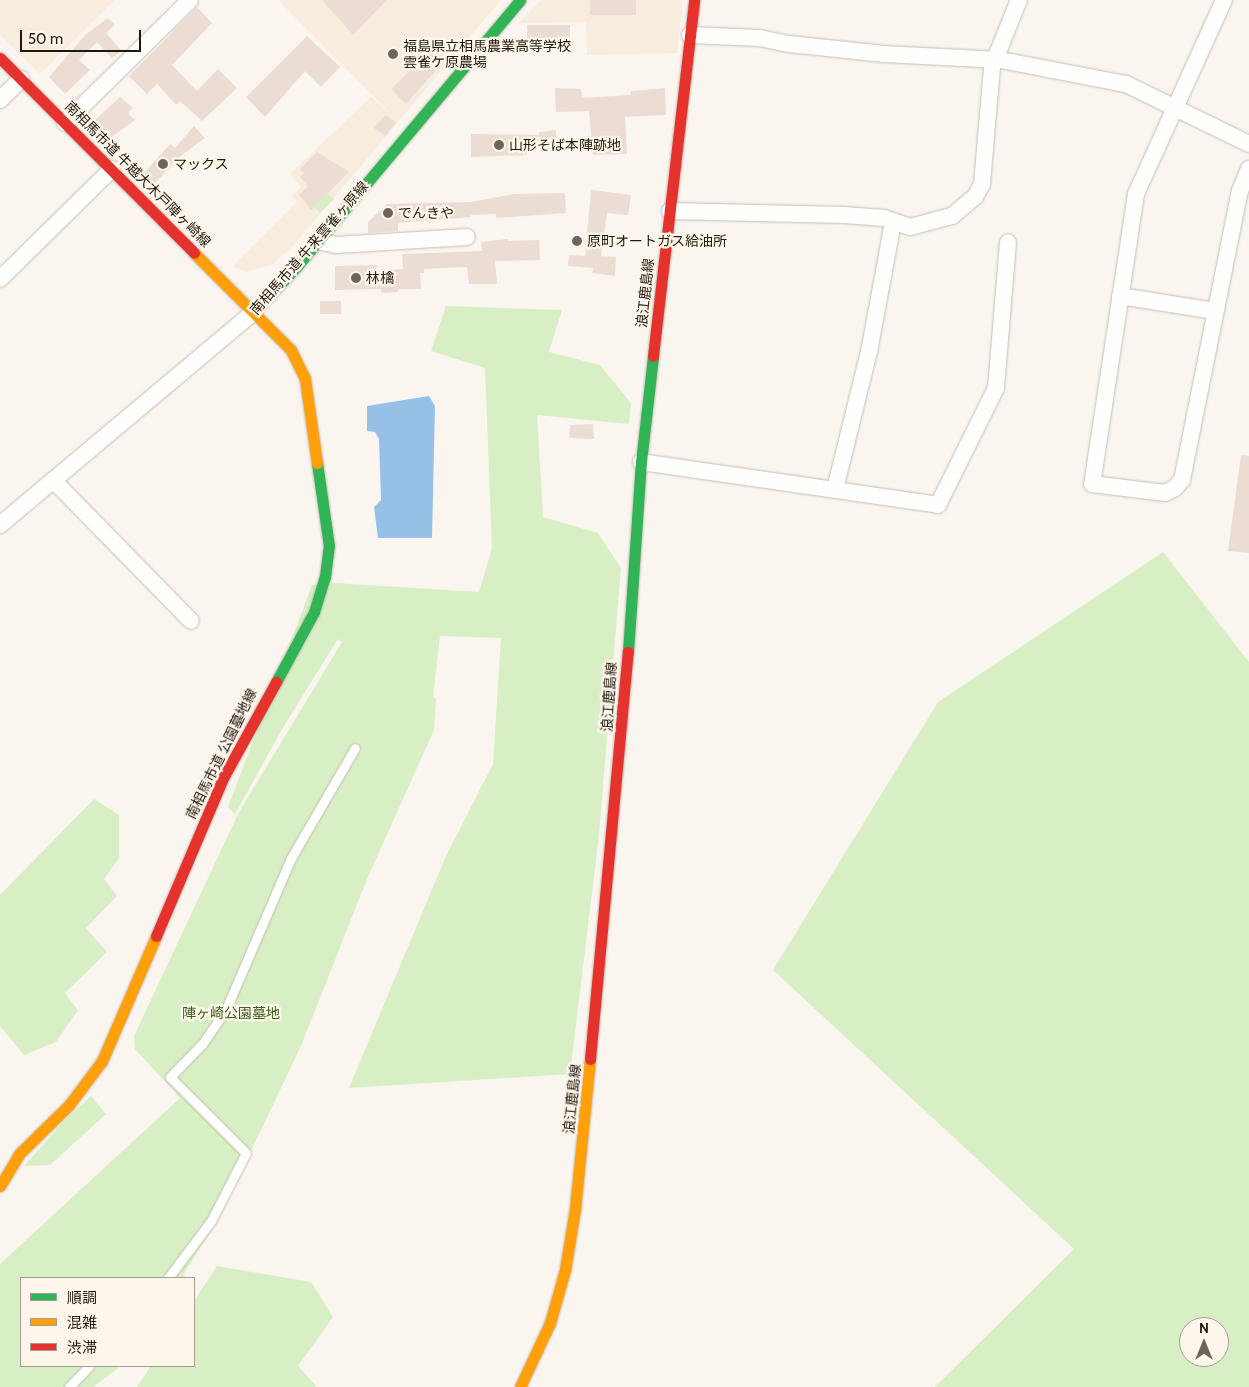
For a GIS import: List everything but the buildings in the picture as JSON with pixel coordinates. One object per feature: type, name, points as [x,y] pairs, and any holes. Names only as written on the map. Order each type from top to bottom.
[{"type":"street","points":[[65,123],[190,0]]},
{"type":"street","name":"南相馬市道 牛来雲雀ヶ原線","points":[[0,525],[255,312],[318,241],[520,0]]},
{"type":"street","name":"浪江鹿島線","points":[[520,1387],[550,1323],[565,1270],[576,1209],[621,746],[641,462],[694,0]]},
{"type":"street","points":[[670,211],[844,215],[884,218],[893,223],[910,227],[952,216],[975,197],[985,169],[995,59],[1019,0]]},
{"type":"street","points":[[1224,0],[1136,194],[1092,484],[1164,493],[1176,488],[1182,480],[1215,311],[1248,177]]},
{"type":"street","points":[[690,35],[760,38],[789,44],[884,54],[995,59],[1126,84],[1249,144]]},
{"type":"street","name":"南相馬市道 牛越大木戸陣ヶ崎線","points":[[0,58],[255,312]]},
{"type":"street","points":[[0,100],[21,79]]},
{"type":"street","points":[[0,279],[112,169]]},
{"type":"street","points":[[835,489],[870,352],[893,223]]},
{"type":"street","points":[[318,241],[336,245],[467,237]]},
{"type":"street","points":[[641,462],[938,505],[943,499],[996,388],[1008,242]]},
{"type":"street","points":[[1120,296],[1215,311]]},
{"type":"street","name":"南相馬市道 公園墓地線","points":[[0,1186],[19,1154],[78,1095],[102,1061],[223,778],[314,612],[325,577],[329,546],[327,519],[304,379],[291,350],[255,312]]},
{"type":"street","points":[[53,480],[192,621]]},
{"type":"lane","points":[[169,1277],[211,1221],[246,1152],[170,1076],[203,1043],[226,1009],[294,852],[355,748]]},
{"type":"lane","points":[[69,1387],[89,1367]]},
{"type":"shaded area","points":[[0,0],[115,0],[40,74],[0,35]]},
{"type":"shaded area","name":"福島県立相馬農業高等学校 雲雀ケ原農場","points":[[278,0],[501,0],[294,245],[273,264],[247,272],[234,267],[236,263],[297,202],[293,196],[301,187],[290,174],[371,97],[394,117]]},
{"type":"shaded area","points":[[541,0],[683,0],[677,53],[587,55],[586,22],[519,23]]},
{"type":"green space","points":[[320,187],[334,199],[320,213],[307,199]]},
{"type":"green space","name":"陣ヶ崎公園墓地","points":[[446,306],[562,310],[549,352],[600,365],[631,403],[629,424],[537,415],[543,517],[598,533],[621,568],[599,835],[570,1074],[349,1088],[446,856],[493,764],[501,638],[440,636],[433,697],[436,699],[434,730],[367,879],[301,1046],[218,1220],[183,1275],[186,1277],[20,1277],[20,1367],[120,1367],[93,1387],[0,1387],[0,1264],[180,1098],[135,1049],[134,1036],[239,812],[342,642],[338,639],[284,726],[235,814],[228,807],[312,585],[335,583],[479,592],[492,548],[485,368],[431,351]]},
{"type":"green space","points":[[1163,552],[1249,662],[1249,1387],[935,1387],[1074,1249],[773,970],[938,702]]},
{"type":"green space","points":[[94,799],[119,815],[119,858],[104,879],[117,896],[86,928],[107,952],[65,993],[78,1010],[56,1042],[24,1055],[0,1026],[0,895]]},
{"type":"green space","points":[[91,1096],[106,1114],[50,1165],[24,1166],[64,1121]]},
{"type":"green space","points":[[217,1266],[311,1282],[333,1317],[298,1366],[317,1387],[137,1387],[150,1367],[195,1367],[195,1299]]},
{"type":"water","points":[[429,396],[435,406],[432,538],[378,538],[374,507],[381,500],[379,439],[375,432],[367,431],[367,406]]},
{"type":"traffic: fast","points":[[255,311],[297,266],[520,0]]},
{"type":"traffic: fast","points":[[628,652],[641,462],[653,356]]},
{"type":"traffic: fast","points":[[276,682],[314,612],[325,577],[329,546],[317,463]]},
{"type":"traffic: slow","points":[[194,253],[291,350],[305,379],[317,463]]},
{"type":"traffic: slow","points":[[0,1186],[19,1154],[69,1105],[102,1061],[156,936]]},
{"type":"traffic: slow","points":[[520,1387],[550,1323],[565,1270],[575,1209],[590,1059]]},
{"type":"traffic: jam","points":[[653,356],[694,0]]},
{"type":"traffic: jam","points":[[0,58],[194,253]]},
{"type":"traffic: jam","points":[[590,1059],[628,652]]},
{"type":"traffic: jam","points":[[156,936],[223,778],[276,682]]},
{"type":"place","name":"福島県立相馬農業高等学校 雲雀ケ原農場","points":[[393,54]]},
{"type":"place","name":"山形そば本陣跡地","points":[[499,145]]},
{"type":"place","name":"マックス","points":[[163,164]]},
{"type":"place","name":"でんきや","points":[[388,213]]},
{"type":"place","name":"原町オートガス給油所","points":[[577,241]]},
{"type":"place","name":"林檎","points":[[356,278]]}]
